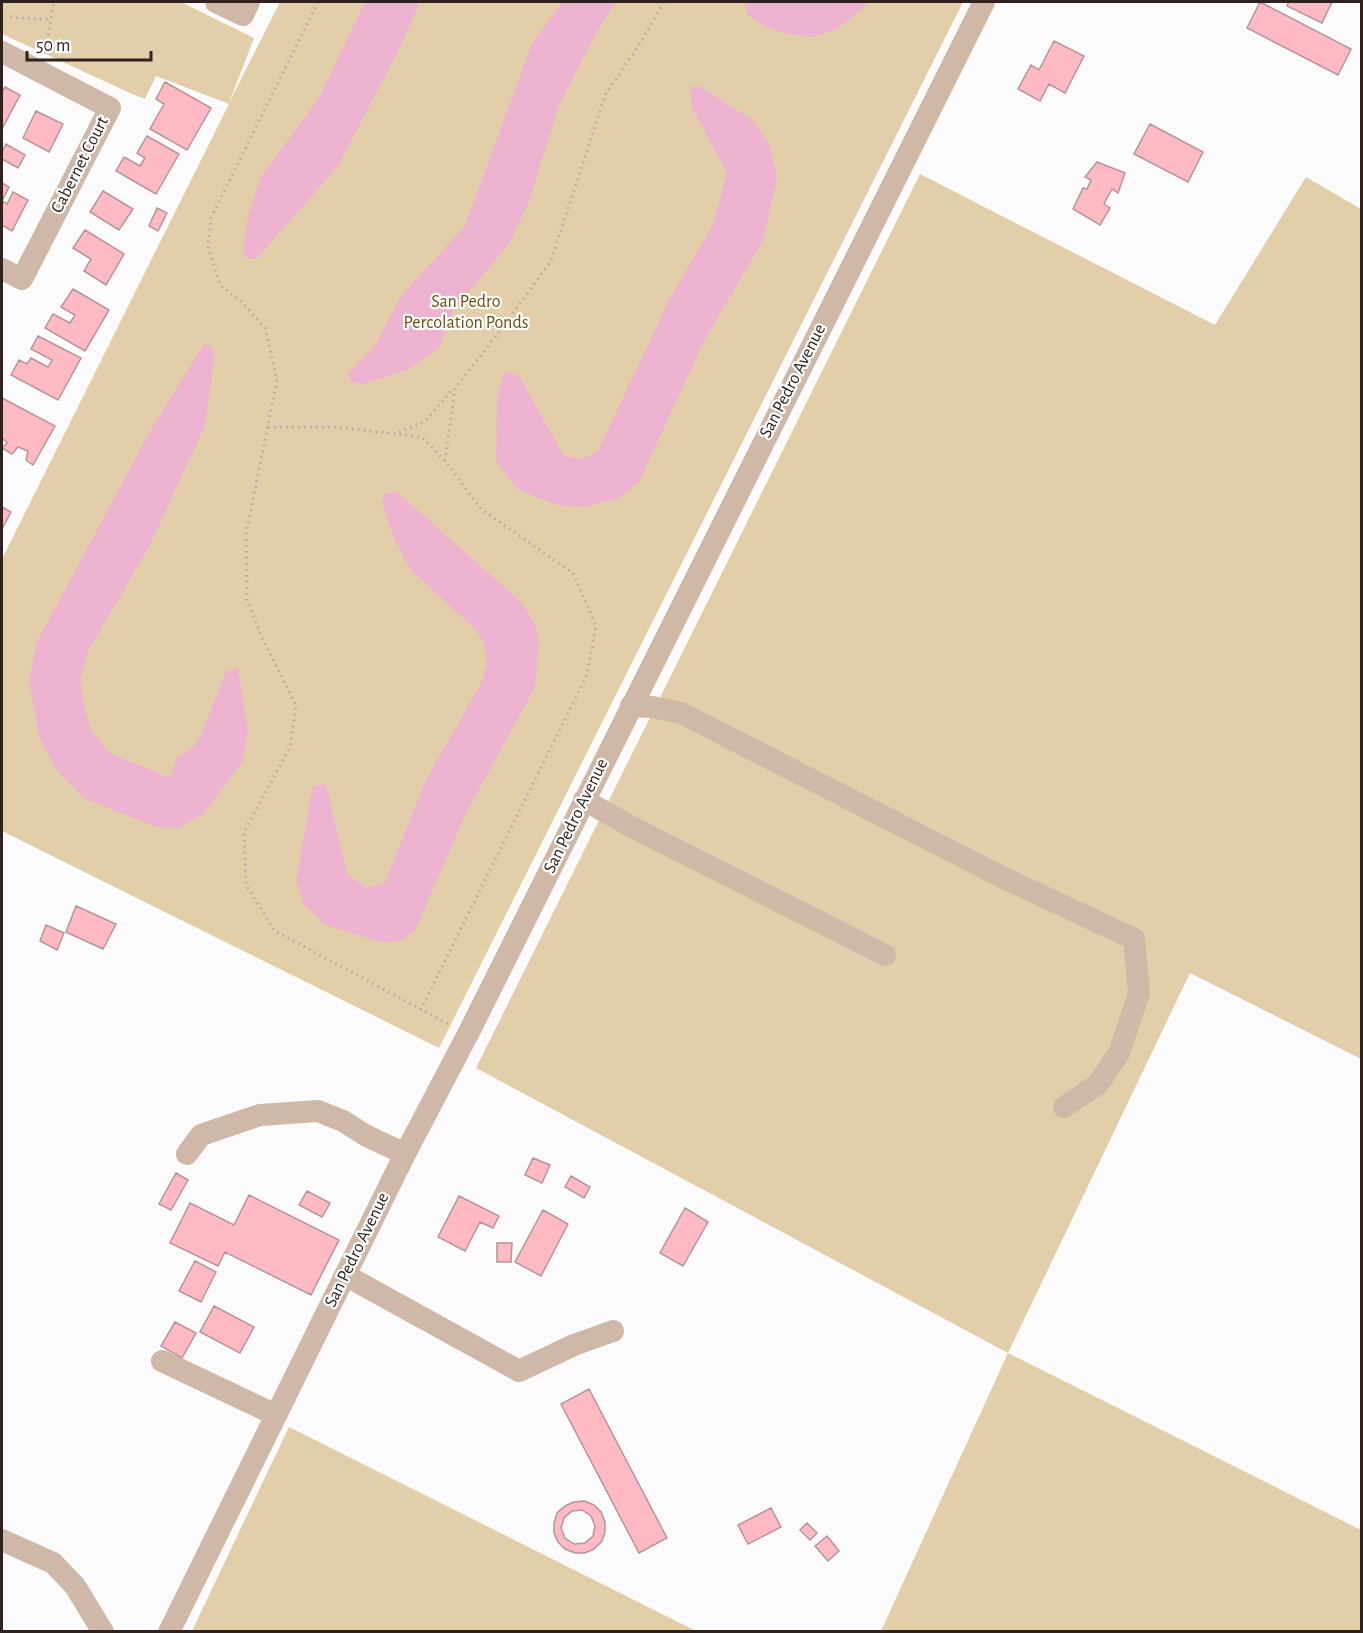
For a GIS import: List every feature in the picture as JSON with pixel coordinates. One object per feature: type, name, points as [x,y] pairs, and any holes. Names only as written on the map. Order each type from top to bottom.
[{"type":"street","points":[[216,2],[243,15],[249,2]]},
{"type":"street","name":"San Pedro Avenue","points":[[169,1632],[405,1154],[469,1032],[984,2]]},
{"type":"street","name":"Cabernet Court","points":[[2,52],[110,108],[22,279],[2,269]]},
{"type":"street","points":[[631,706],[652,707],[681,713],[1002,877],[1134,939],[1139,993],[1119,1053],[1098,1084],[1064,1107]]},
{"type":"street","points":[[584,801],[885,955]]},
{"type":"street","points":[[187,1154],[201,1135],[260,1115],[318,1111],[343,1121],[405,1154]]},
{"type":"street","points":[[345,1275],[519,1371],[574,1345],[613,1331]]},
{"type":"street","points":[[162,1361],[276,1415]]},
{"type":"street","points":[[2,1540],[53,1563],[75,1586],[103,1632]]},
{"type":"path","points":[[42,72],[54,2]]},
{"type":"path","points":[[318,2],[211,218],[208,247],[220,285],[243,303],[265,328],[277,380],[246,534],[248,600],[263,640],[296,705],[290,747],[244,832],[246,885],[275,931],[455,1028],[469,1032]]},
{"type":"path","points":[[396,433],[424,422],[455,388],[551,261],[605,95],[639,45],[664,2]]},
{"type":"path","points":[[10,17],[51,20]]},
{"type":"path","points":[[445,460],[455,388]]},
{"type":"path","points":[[268,427],[334,427],[422,437],[445,460],[481,509],[573,573],[596,626],[587,675],[421,1009]]},
{"type":"green space","name":"San Pedro Percolation Ponds","points":[[2,2],[181,2],[254,38],[229,103],[280,2],[963,2],[439,1048],[2,831],[2,559],[229,104],[156,76],[145,99],[130,93],[2,34]]},
{"type":"green space","points":[[920,174],[1215,325],[1306,177],[1361,209],[1361,1059],[1190,973],[1008,1353],[476,1068]]},
{"type":"green space","points":[[1008,1353],[1361,1530],[1361,1631],[881,1631]]},
{"type":"green space","points":[[289,1427],[696,1631],[192,1631]]},
{"type":"shaded area","points":[[365,2],[420,2],[400,47],[338,166],[257,258],[247,259],[243,251],[248,216],[261,177],[319,98]]},
{"type":"shaded area","points":[[562,2],[616,2],[596,33],[559,105],[528,204],[509,244],[453,310],[439,348],[409,369],[363,384],[351,382],[348,373],[374,347],[401,296],[465,226],[532,44]]},
{"type":"shaded area","points":[[744,2],[869,2],[837,29],[812,37],[783,33],[764,26],[748,15]]},
{"type":"shaded area","points":[[699,86],[751,119],[769,143],[777,178],[763,240],[704,341],[639,482],[619,498],[585,507],[557,505],[517,489],[496,461],[497,399],[504,372],[519,376],[564,456],[583,459],[598,451],[670,298],[713,225],[727,173],[692,108],[690,87]]},
{"type":"shaded area","points":[[205,342],[215,352],[205,425],[150,545],[89,649],[80,679],[90,728],[109,753],[170,778],[177,757],[193,747],[201,735],[226,672],[238,668],[248,732],[243,761],[203,814],[178,828],[157,827],[85,799],[57,771],[39,736],[29,680],[37,642],[149,433]]},
{"type":"shaded area","points":[[396,491],[522,603],[534,622],[539,641],[535,687],[466,813],[415,930],[401,941],[383,943],[326,925],[304,905],[296,880],[313,786],[326,784],[347,874],[367,888],[385,883],[425,782],[480,685],[487,666],[485,644],[475,629],[410,569],[392,533],[382,503],[384,495]]},
{"type":"building","points":[[1260,2],[1351,49],[1338,75],[1247,28]]},
{"type":"building","points":[[1289,2],[1332,2],[1322,23],[1287,6]]},
{"type":"building","points":[[1054,41],[1084,56],[1065,93],[1049,84],[1040,101],[1018,89],[1031,65],[1039,70]]},
{"type":"building","points":[[165,82],[211,108],[187,150],[150,129],[164,104],[156,99]]},
{"type":"building","points":[[5,87],[20,95],[2,129],[2,93]]},
{"type":"building","points":[[36,111],[63,124],[49,152],[23,138]]},
{"type":"building","points":[[1150,124],[1203,152],[1188,182],[1134,154]]},
{"type":"building","points":[[147,136],[179,154],[156,194],[116,171],[124,157],[140,166],[145,158],[137,153]]},
{"type":"building","points":[[6,144],[25,155],[18,168],[2,159],[2,152]]},
{"type":"building","points":[[1097,162],[1125,173],[1118,193],[1112,189],[1104,204],[1110,208],[1100,225],[1073,209],[1083,188],[1087,189],[1091,180],[1085,177]]},
{"type":"building","points":[[2,183],[9,187],[2,201]]},
{"type":"building","points":[[103,191],[133,209],[119,230],[90,212]]},
{"type":"building","points":[[13,192],[28,200],[12,231],[2,225],[2,201],[7,204]]},
{"type":"building","points":[[157,208],[167,213],[158,231],[149,226]]},
{"type":"building","points":[[85,230],[124,254],[106,285],[84,271],[91,259],[73,248]]},
{"type":"building","points":[[73,289],[109,310],[85,351],[45,328],[53,314],[70,323],[75,315],[61,307]]},
{"type":"building","points":[[38,336],[81,358],[58,400],[11,375],[19,360],[27,364],[31,358],[48,367],[52,360],[31,349]]},
{"type":"building","points":[[2,398],[55,426],[33,465],[26,460],[28,451],[18,447],[12,454],[2,448],[7,443],[2,438]]},
{"type":"building","points":[[2,507],[11,512],[2,529]]},
{"type":"building","points":[[76,906],[116,924],[103,949],[66,932]]},
{"type":"building","points":[[46,925],[64,933],[57,950],[40,941]]},
{"type":"building","points":[[533,1158],[550,1165],[542,1183],[525,1175]]},
{"type":"building","points":[[176,1173],[188,1180],[171,1210],[159,1204]]},
{"type":"building","points":[[571,1176],[590,1187],[584,1198],[565,1187]]},
{"type":"building","points":[[307,1191],[330,1203],[322,1217],[299,1205]]},
{"type":"building","points":[[249,1195],[339,1240],[311,1295],[225,1252],[218,1266],[170,1243],[190,1203],[234,1225]]},
{"type":"building","points":[[459,1196],[499,1216],[493,1228],[480,1222],[465,1251],[438,1237]]},
{"type":"building","points":[[685,1208],[708,1222],[683,1266],[660,1253]]},
{"type":"building","points":[[543,1210],[568,1224],[541,1276],[515,1262]]},
{"type":"building","points":[[497,1243],[512,1243],[511,1262],[497,1262]]},
{"type":"building","points":[[195,1261],[216,1272],[201,1302],[179,1291]]},
{"type":"building","points":[[214,1306],[254,1327],[240,1353],[200,1332]]},
{"type":"building","points":[[175,1322],[196,1333],[182,1358],[161,1346]]},
{"type":"building","points":[[589,1389],[667,1538],[639,1553],[561,1404]]},
{"type":"building","points":[[584,1501],[594,1505],[601,1512],[605,1522],[602,1541],[594,1549],[585,1553],[575,1553],[565,1549],[558,1542],[554,1533],[557,1513],[574,1502]],"holes":[[[582,1510],[591,1516],[595,1526],[593,1536],[585,1543],[574,1544],[565,1538],[561,1528],[564,1518],[572,1511]]]},
{"type":"building","points":[[771,1508],[781,1527],[748,1544],[738,1525]]},
{"type":"building","points":[[807,1523],[817,1533],[810,1540],[800,1530]]},
{"type":"building","points":[[827,1536],[839,1551],[828,1561],[815,1546]]}]
